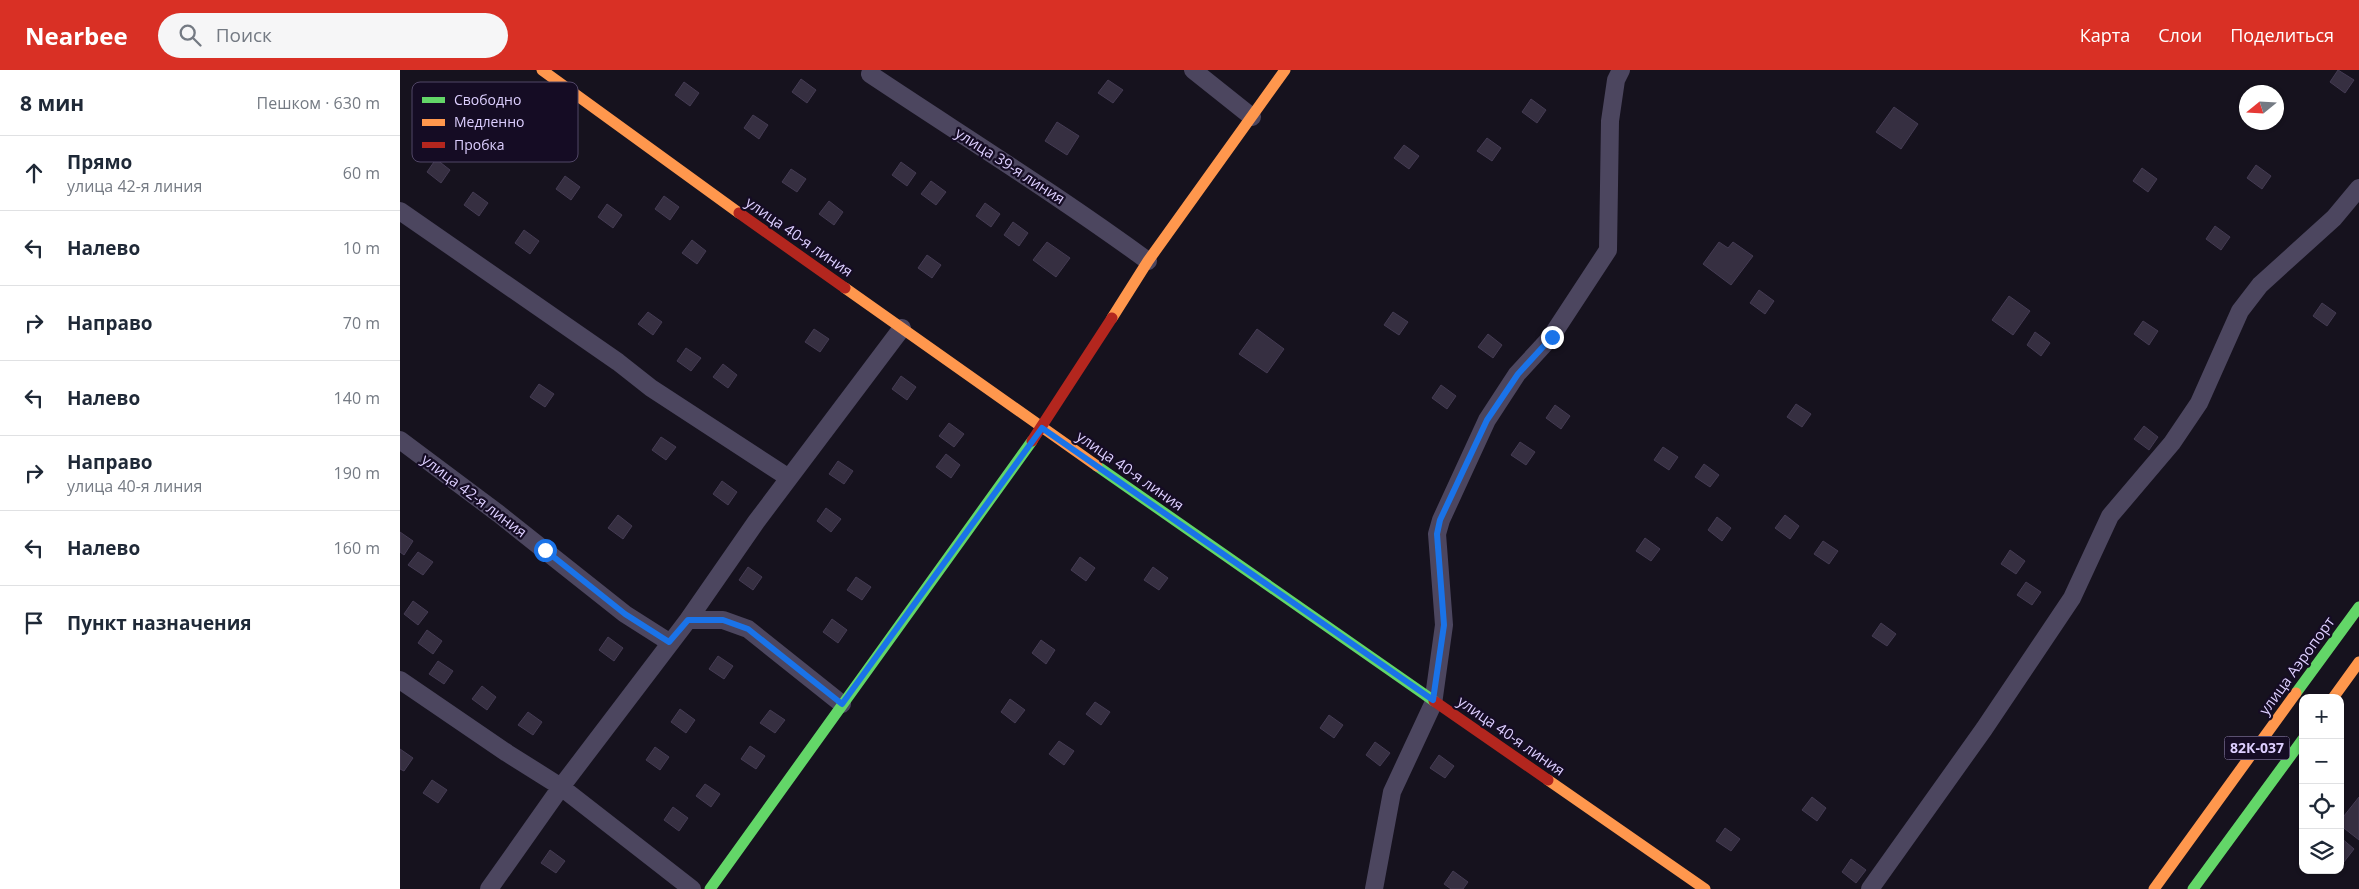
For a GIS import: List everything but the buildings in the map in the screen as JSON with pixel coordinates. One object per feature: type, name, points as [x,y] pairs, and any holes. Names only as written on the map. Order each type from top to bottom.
[{"type":"street","name":"улица 40-я линия","points":[[542,70],[558,82]]},
{"type":"street","points":[[1193,70],[1252,117]]},
{"type":"street","points":[[710,889],[1042,428],[1148,261],[1285,70]]},
{"type":"street","points":[[1374,889],[1392,792],[1433,700],[1444,625],[1437,534],[1440,520],[1487,420],[1518,374],[1552,337],[1608,250],[1610,121],[1616,80],[1622,70]]},
{"type":"street","name":"улица 39-я линия","points":[[870,74],[991,155],[1078,210],[1148,261]]},
{"type":"street","name":"улица 40-я линия","points":[[578,97],[1042,428],[1705,889]]},
{"type":"street","points":[[1870,889],[1984,728],[2072,598],[2110,516],[2172,443],[2199,403],[2240,311],[2260,285],[2334,218],[2359,188]]},
{"type":"street","points":[[400,211],[618,362],[651,388],[789,478]]},
{"type":"street","points":[[489,889],[561,787],[669,642],[688,620],[789,478],[902,328]]},
{"type":"street","name":"улица 42-я линия","points":[[400,440],[499,514],[625,614],[669,642]]},
{"type":"street","name":"улица Аэропорт","points":[[2154,889],[2359,607]]},
{"type":"street","points":[[688,620],[723,620],[748,629],[842,704]]},
{"type":"street","points":[[2336,694],[2359,662]]},
{"type":"street","points":[[400,680],[507,753],[561,787],[692,889]]},
{"type":"street","points":[[2193,889],[2299,744]]},
{"type":"traffic: fast","points":[[710,889],[1032,441]]},
{"type":"traffic: fast","points":[[1097,466],[1434,701]]},
{"type":"traffic: fast","points":[[2296,693],[2359,607]]},
{"type":"traffic: fast","points":[[2193,889],[2299,744]]},
{"type":"traffic: slow","points":[[542,70],[559,82]]},
{"type":"traffic: slow","points":[[1112,318],[1148,261],[1285,70]]},
{"type":"traffic: slow","points":[[578,96],[739,213]]},
{"type":"traffic: slow","points":[[845,288],[1097,466]]},
{"type":"traffic: slow","points":[[2336,694],[2359,662]]},
{"type":"traffic: slow","points":[[2154,889],[2296,693]]},
{"type":"traffic: slow","points":[[1548,780],[1705,889]]},
{"type":"traffic: jam","points":[[739,213],[845,288]]},
{"type":"traffic: jam","points":[[1032,441],[1112,318]]},
{"type":"traffic: jam","points":[[1434,701],[1548,780]]},
{"type":"route","points":[[545,550],[625,614],[669,642],[688,620],[723,620],[748,629],[842,704],[1042,428],[1433,700],[1444,625],[1437,534],[1440,520],[1487,420],[1518,374],[1552,337]]}]
